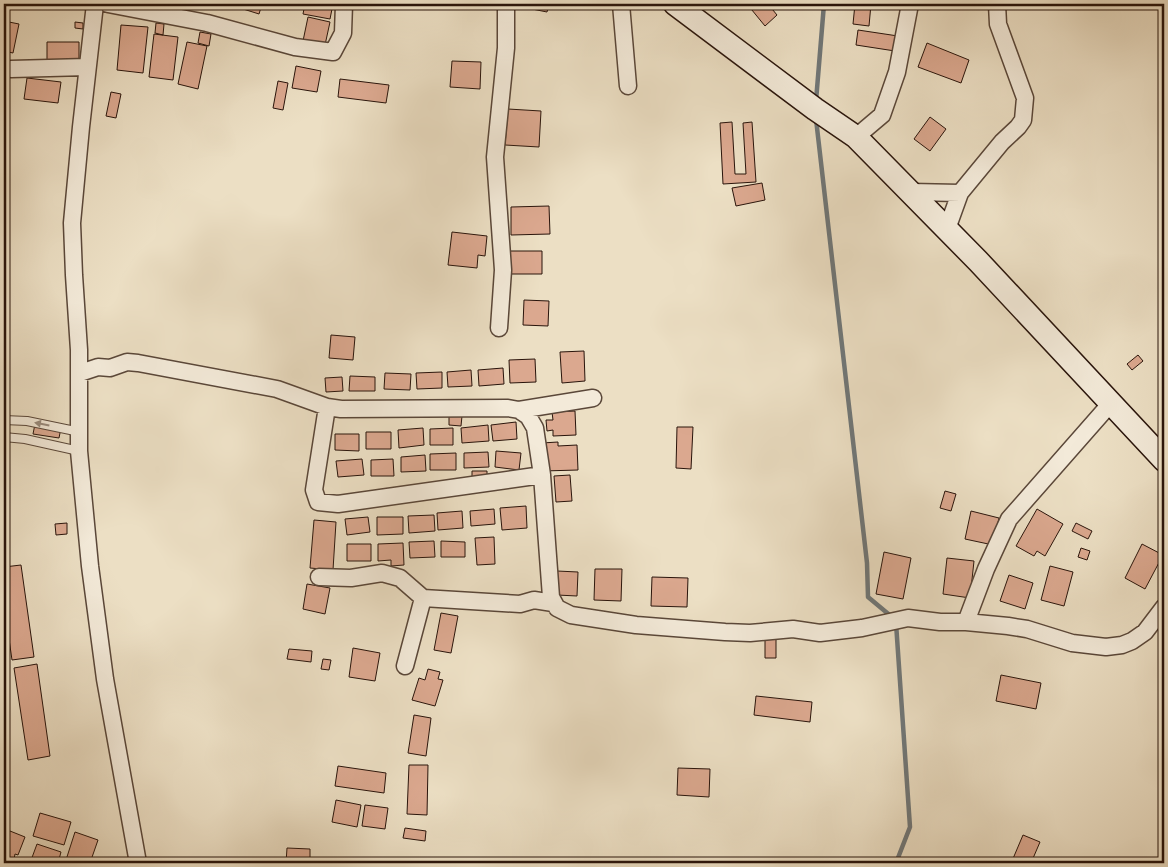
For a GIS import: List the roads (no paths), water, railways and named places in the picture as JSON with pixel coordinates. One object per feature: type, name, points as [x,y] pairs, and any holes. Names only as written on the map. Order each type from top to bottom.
[{"type":"main road","points":[[675,4],[815,109],[856,137],[911,192],[1164,460]]},
{"type":"street","points":[[95,4],[72,223],[80,373],[79,451],[90,566],[104,670],[138,863]]},
{"type":"street","points":[[108,4],[200,22],[295,47],[333,52],[343,33],[344,4]]},
{"type":"street","points":[[498,328],[503,270],[494,158],[506,48],[506,4]]},
{"type":"street","points":[[621,4],[628,86]]},
{"type":"street","points":[[856,137],[882,115],[897,72],[910,4]]},
{"type":"street","points":[[947,230],[960,194],[1002,142],[1023,120],[1025,98],[998,24],[998,4]]},
{"type":"street","points":[[11,69],[87,67]]},
{"type":"street","points":[[911,192],[960,194]]},
{"type":"street","points":[[80,373],[98,367],[110,368],[127,362],[138,363],[277,389],[327,407],[341,409],[508,408],[519,410],[593,398]]},
{"type":"street","points":[[966,622],[986,569],[1009,519],[1111,403]]},
{"type":"street","points":[[327,407],[314,490],[318,502],[338,504],[542,475]]},
{"type":"street","points":[[519,410],[528,416],[535,428],[542,475],[549,588],[553,603],[557,608],[571,615],[636,625],[725,632],[793,629],[820,633],[862,628],[908,618],[1027,629],[1072,644],[1106,647],[1122,645],[1132,641],[1145,632],[1164,607]]},
{"type":"street","points":[[319,577],[351,578],[382,573],[400,578],[423,598],[520,604],[534,600],[553,603]]},
{"type":"street","points":[[405,666],[423,598]]},
{"type":"lane","points":[[4,420],[27,421],[80,432]]},
{"type":"lane","points":[[4,437],[25,439],[79,451]]},
{"type":"waterway","points":[[816,101],[824,4]]},
{"type":"waterway","points":[[816,119],[867,563],[868,597],[892,617]]},
{"type":"waterway","points":[[896,623],[910,827],[896,863]]}]
